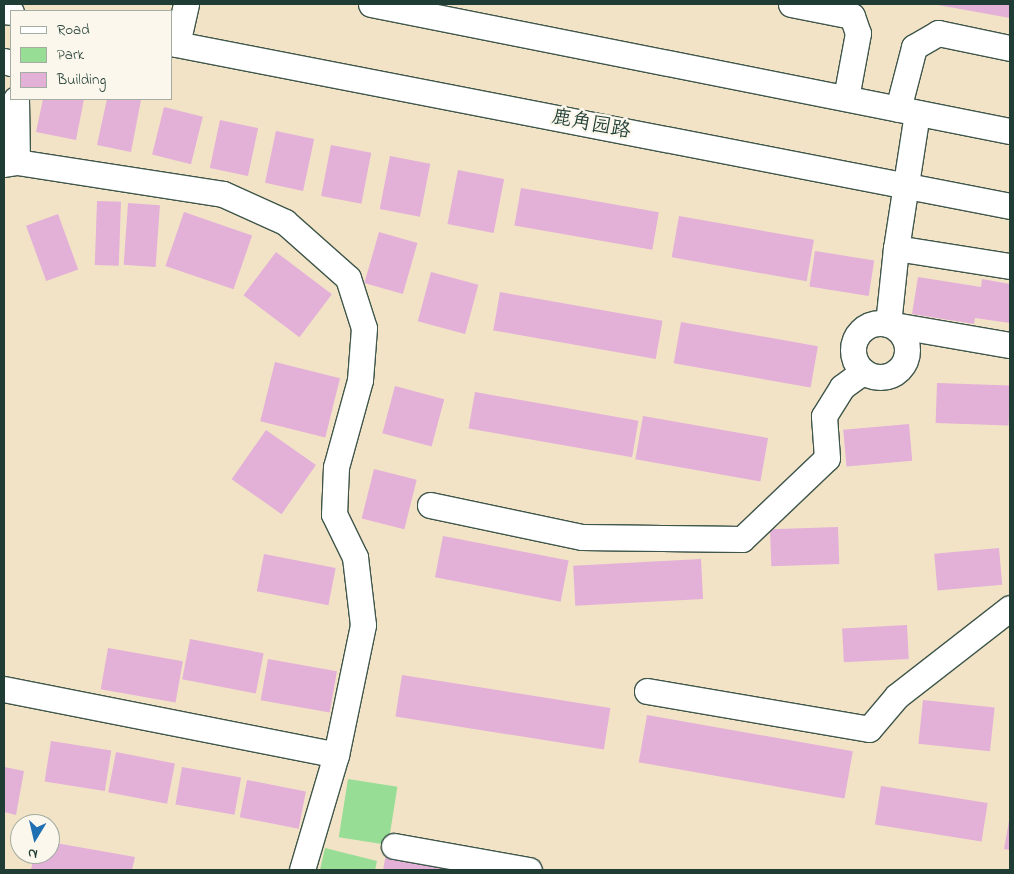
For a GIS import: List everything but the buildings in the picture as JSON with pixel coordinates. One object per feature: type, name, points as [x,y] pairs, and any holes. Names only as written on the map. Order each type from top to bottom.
[{"type":"street","points":[[174,44],[186,4]]},
{"type":"street","points":[[370,4],[1010,131]]},
{"type":"street","points":[[791,4],[852,16],[858,33],[846,98]]},
{"type":"street","points":[[888,324],[903,185],[907,111],[914,47],[938,33],[1010,48]]},
{"type":"street","name":"鹿角园路","points":[[174,44],[1010,206]]},
{"type":"street","points":[[16,100],[10,163],[223,194],[284,222],[348,278],[364,328],[360,380],[336,467],[334,514],[355,557],[363,625],[336,755],[302,870]]},
{"type":"street","points":[[896,248],[1010,266]]},
{"type":"street","points":[[888,324],[896,329],[906,344],[904,363],[898,371],[881,378],[863,372],[853,356],[855,338],[869,325],[888,324],[1010,345]]},
{"type":"street","points":[[430,505],[582,537],[742,539],[827,458],[824,416],[842,387],[863,372]]},
{"type":"street","points":[[647,691],[868,729],[897,696],[1010,608]]},
{"type":"street","points":[[4,689],[336,755]]},
{"type":"street","points":[[394,846],[529,870]]},
{"type":"green space","points":[[348,779],[397,787],[388,845],[339,837]]},
{"type":"green space","points":[[325,848],[377,861],[375,870],[320,870]]}]
